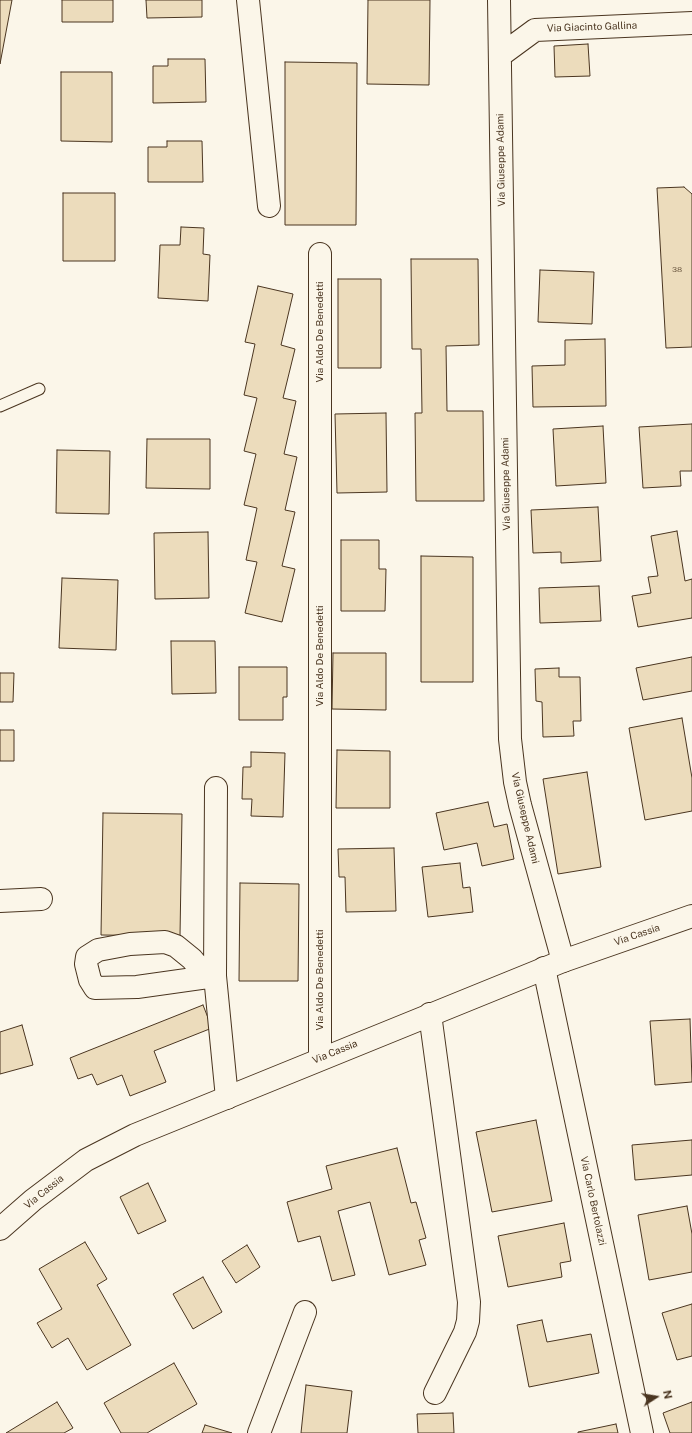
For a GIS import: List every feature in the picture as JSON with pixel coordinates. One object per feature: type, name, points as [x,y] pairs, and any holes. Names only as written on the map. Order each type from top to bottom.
[{"type":"street","points":[[248,0],[269,206]]},
{"type":"street","name":"Via Giuseppe Adami","points":[[499,0],[510,739],[515,782],[554,964]]},
{"type":"street","name":"Via Giacinto Gallina","points":[[500,55],[535,30],[692,23]]},
{"type":"street","name":"Via Aldo De Benedetti","points":[[320,254],[320,1058]]},
{"type":"street","points":[[216,788],[215,976],[227,1098]]},
{"type":"street","points":[[0,901],[41,899]]},
{"type":"street","name":"Via Cassia","points":[[0,1229],[33,1200],[86,1160],[135,1135],[320,1058],[554,964],[692,916]]},
{"type":"street","points":[[164,942],[176,946],[192,959],[200,970],[215,976],[137,987],[95,988],[90,980],[86,964],[88,957],[98,950],[130,944],[164,942]]},
{"type":"street","name":"Via Carlo Bertolazzi","points":[[554,964],[642,1433]]},
{"type":"street","points":[[430,1014],[469,1307],[465,1332],[435,1393]]},
{"type":"street","points":[[259,1433],[305,1312]]},
{"type":"lane","points":[[0,406],[39,389]]},
{"type":"building","points":[[0,0],[12,0],[0,64]]},
{"type":"building","points":[[62,0],[113,0],[113,22],[62,22]]},
{"type":"building","points":[[146,0],[202,0],[202,17],[147,18]]},
{"type":"building","points":[[368,0],[430,0],[429,85],[367,84]]},
{"type":"building","points":[[588,44],[590,76],[555,77],[554,46]]},
{"type":"building","points":[[168,59],[205,59],[206,102],[153,103],[153,66],[168,66]]},
{"type":"building","points":[[285,62],[357,63],[356,225],[285,225]]},
{"type":"building","points":[[61,72],[112,72],[112,142],[61,141]]},
{"type":"building","points":[[167,141],[202,141],[203,182],[148,182],[148,147],[167,147]]},
{"type":"building","points":[[684,187],[692,194],[692,347],[666,348],[657,188]]},
{"type":"building","points":[[63,193],[115,193],[115,261],[63,261]]},
{"type":"building","points":[[181,227],[204,228],[203,254],[210,255],[208,301],[158,298],[160,245],[180,245]]},
{"type":"building","points":[[411,259],[478,259],[479,345],[446,346],[447,411],[483,411],[484,501],[416,501],[415,413],[422,413],[421,349],[412,349]]},
{"type":"building","points":[[540,270],[594,272],[592,324],[538,322]]},
{"type":"building","points":[[338,279],[381,279],[381,368],[338,368]]},
{"type":"building","points":[[258,286],[293,294],[281,345],[295,349],[283,398],[296,401],[284,454],[297,457],[285,510],[295,512],[282,566],[295,569],[282,622],[245,613],[257,562],[246,560],[257,508],[244,505],[256,454],[244,451],[257,398],[244,395],[255,344],[245,342]]},
{"type":"building","points":[[605,339],[606,406],[533,407],[532,366],[565,365],[565,340]]},
{"type":"building","points":[[386,413],[387,492],[337,493],[335,414]]},
{"type":"building","points":[[692,424],[692,471],[680,471],[681,486],[643,488],[639,427]]},
{"type":"building","points":[[603,426],[606,483],[556,486],[553,429]]},
{"type":"building","points":[[147,439],[210,439],[210,489],[146,488]]},
{"type":"building","points":[[57,450],[110,451],[109,514],[56,513]]},
{"type":"building","points":[[598,507],[601,561],[561,563],[561,552],[533,553],[531,510]]},
{"type":"building","points":[[677,531],[685,581],[692,579],[692,618],[638,627],[632,596],[651,593],[648,577],[658,576],[651,536]]},
{"type":"building","points":[[208,532],[209,598],[155,599],[154,533]]},
{"type":"building","points":[[341,540],[379,540],[379,569],[386,569],[385,611],[341,611]]},
{"type":"building","points":[[421,556],[473,557],[473,682],[421,682]]},
{"type":"building","points":[[62,578],[118,580],[116,650],[59,648]]},
{"type":"building","points":[[599,586],[601,621],[540,623],[539,588]]},
{"type":"building","points":[[171,641],[215,641],[216,693],[172,694]]},
{"type":"building","points":[[333,653],[386,653],[386,710],[332,709]]},
{"type":"building","points":[[692,657],[692,691],[643,700],[636,668]]},
{"type":"building","points":[[239,667],[287,667],[287,697],[283,697],[283,720],[239,720]]},
{"type":"building","points":[[559,668],[559,677],[580,677],[581,721],[573,721],[574,736],[543,737],[542,702],[536,701],[535,669]]},
{"type":"building","points":[[0,673],[14,673],[13,702],[0,702]]},
{"type":"building","points":[[682,718],[692,778],[692,811],[645,820],[629,728]]},
{"type":"building","points":[[0,730],[14,730],[14,761],[0,761]]},
{"type":"building","points":[[337,750],[390,751],[390,808],[336,808]]},
{"type":"building","points":[[251,752],[285,753],[283,817],[251,816],[252,799],[242,799],[243,767],[251,767]]},
{"type":"building","points":[[587,772],[601,867],[558,874],[543,779]]},
{"type":"building","points":[[488,802],[494,827],[507,824],[514,859],[482,866],[477,843],[444,850],[436,813]]},
{"type":"building","points":[[103,813],[182,814],[180,936],[101,935]]},
{"type":"building","points":[[394,848],[396,911],[346,912],[345,877],[339,877],[338,849]]},
{"type":"building","points":[[460,863],[463,888],[470,887],[473,912],[428,917],[422,867]]},
{"type":"building","points":[[240,883],[299,884],[298,981],[239,981]]},
{"type":"building","points":[[203,1005],[212,1028],[154,1051],[166,1082],[130,1096],[122,1075],[97,1085],[92,1074],[78,1079],[70,1058]]},
{"type":"building","points":[[690,1019],[692,1082],[655,1085],[650,1021]]},
{"type":"building","points":[[22,1025],[33,1065],[0,1074],[0,1032]]},
{"type":"building","points":[[536,1120],[552,1201],[492,1212],[476,1132]]},
{"type":"building","points":[[692,1140],[692,1175],[635,1180],[632,1145]]},
{"type":"building","points":[[397,1148],[411,1203],[416,1202],[426,1238],[419,1240],[426,1265],[389,1275],[370,1202],[338,1211],[355,1275],[332,1281],[320,1236],[298,1242],[287,1202],[332,1189],[326,1166]]},
{"type":"building","points":[[148,1183],[166,1221],[138,1234],[120,1197]]},
{"type":"building","points":[[687,1206],[692,1234],[692,1272],[649,1280],[638,1215]]},
{"type":"building","points":[[564,1223],[571,1261],[560,1263],[562,1277],[508,1287],[498,1236]]},
{"type":"building","points":[[85,1242],[107,1279],[97,1285],[131,1345],[87,1370],[68,1338],[52,1348],[37,1323],[62,1309],[39,1269]]},
{"type":"building","points":[[247,1245],[260,1267],[236,1283],[222,1261]]},
{"type":"building","points":[[203,1277],[222,1312],[193,1329],[173,1294]]},
{"type":"building","points":[[692,1304],[692,1356],[677,1360],[662,1313]]},
{"type":"building","points":[[542,1320],[547,1342],[591,1334],[599,1373],[529,1387],[517,1325]]},
{"type":"building","points":[[174,1363],[197,1404],[147,1433],[121,1433],[104,1403]]},
{"type":"building","points":[[306,1385],[352,1391],[347,1433],[301,1433]]},
{"type":"building","points":[[57,1402],[73,1428],[64,1433],[6,1433]]},
{"type":"building","points":[[692,1402],[692,1433],[670,1433],[663,1413]]},
{"type":"building","points":[[453,1413],[454,1433],[418,1433],[417,1414]]},
{"type":"building","points":[[616,1424],[618,1433],[578,1433],[578,1432]]},
{"type":"building","points":[[205,1425],[232,1433],[202,1433]]}]
